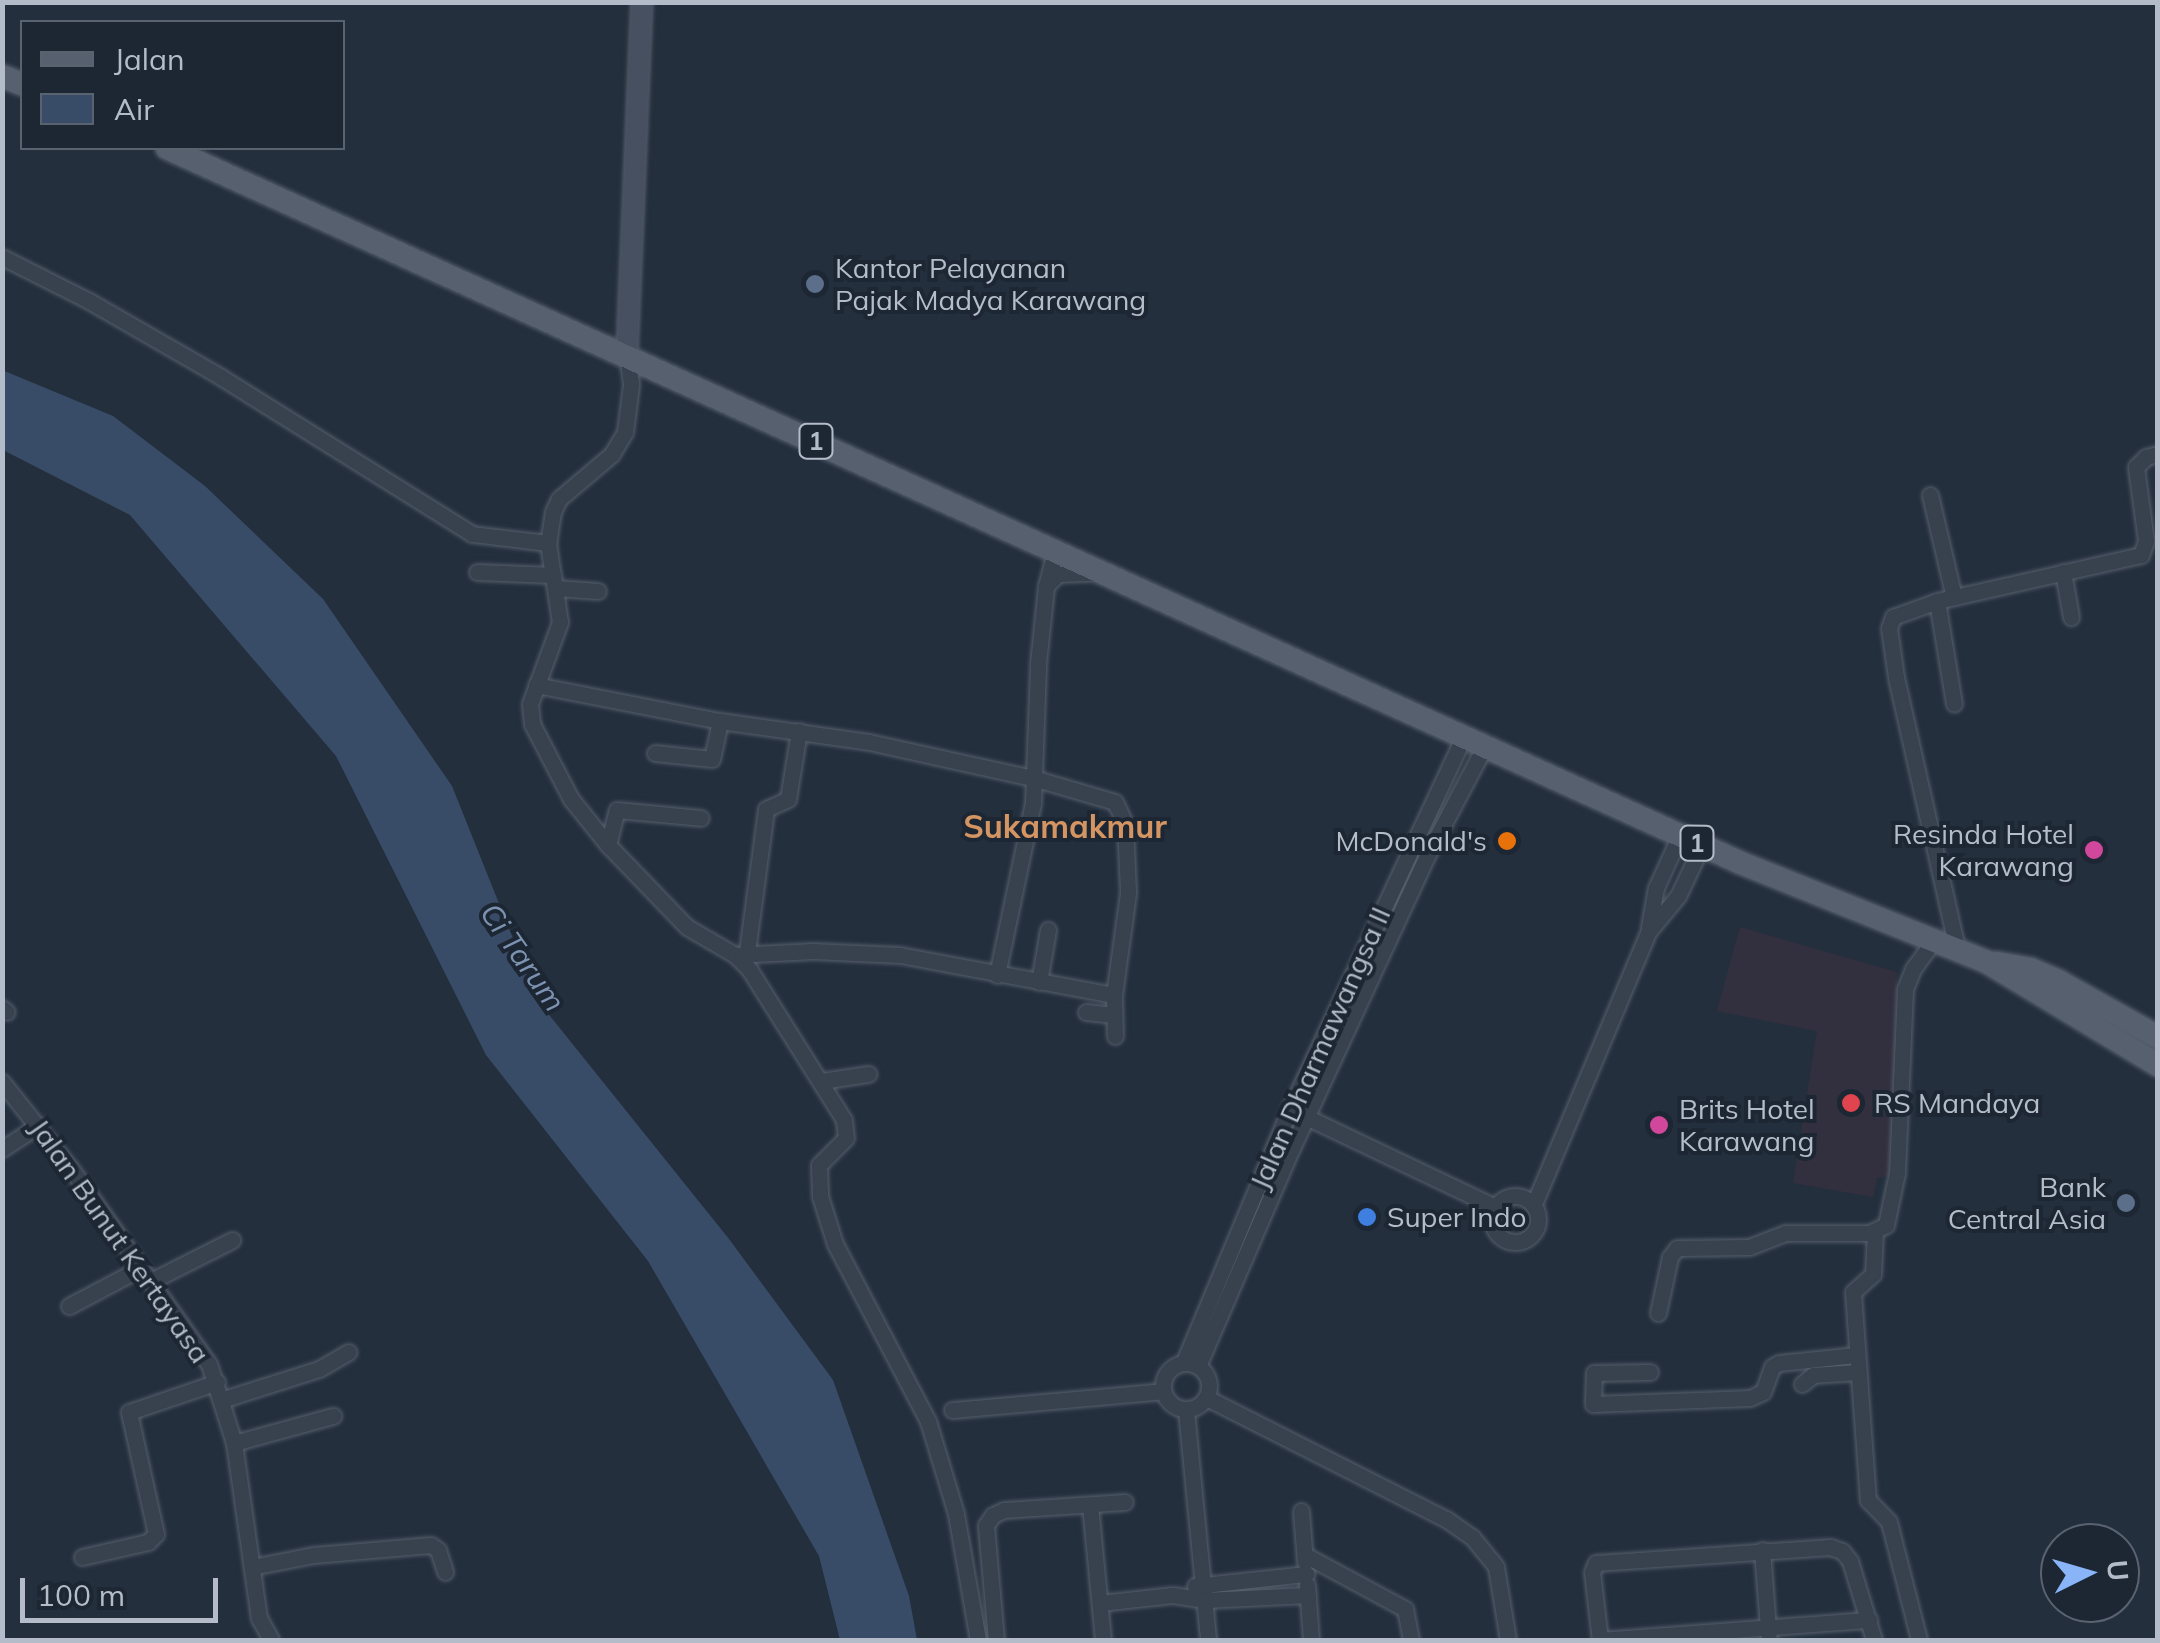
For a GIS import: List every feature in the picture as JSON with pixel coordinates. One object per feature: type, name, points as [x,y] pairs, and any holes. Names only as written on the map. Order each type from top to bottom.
[{"type":"main road","name":"1","points":[[171,150],[1691,840],[1988,962],[2158,1065]]},
{"type":"main road","name":"1","points":[[1988,962],[2030,969],[2060,982],[2158,1037]]},
{"type":"street","points":[[642,2],[628,355],[631,386],[625,432],[612,454],[559,500],[548,543],[555,581],[556,639],[530,704],[537,740],[571,800],[608,845],[687,927],[741,954],[886,953],[1114,995]]},
{"type":"street","points":[[2,258],[89,301],[221,377],[472,534],[548,543]]},
{"type":"street","points":[[1957,948],[1896,677],[1889,628],[1893,617],[1908,608],[2135,558],[2146,550],[2136,467],[2146,456],[2158,454]]},
{"type":"street","points":[[1930,496],[1954,597]]},
{"type":"street","points":[[997,975],[1033,803],[1046,586],[1055,553]]},
{"type":"street","points":[[477,572],[555,581],[598,591]]},
{"type":"street","points":[[2063,572],[2071,617]]},
{"type":"street","points":[[1046,586],[1058,574],[1104,575]]},
{"type":"street","points":[[1937,601],[1954,704]]},
{"type":"street","points":[[536,684],[1033,778],[1115,802],[1122,814],[1128,893],[1114,995],[1115,1036]]},
{"type":"street","points":[[655,753],[712,759],[720,721]]},
{"type":"street","points":[[799,731],[788,798],[766,809],[741,954],[822,1081],[847,1132],[842,1144],[819,1165],[825,1214],[835,1244],[928,1421],[956,1514],[978,1640]]},
{"type":"street","name":"Jalan Dharmawangsa II","points":[[1191,1364],[1290,1109],[1474,741]]},
{"type":"street","name":"Jalan Dharmawangsa II","points":[[1191,1364],[1429,852],[1474,741]]},
{"type":"street","points":[[608,845],[617,810],[701,818]]},
{"type":"street","points":[[1494,1208],[1493,1227],[1503,1240],[1519,1243],[1533,1235],[1540,1220],[1534,1204],[1649,931],[1656,888],[1691,840]]},
{"type":"street","points":[[1649,931],[1678,896],[1691,840]]},
{"type":"street","points":[[1038,982],[1048,930]]},
{"type":"street","points":[[1918,1640],[1892,1529],[1868,1500],[1853,1292],[1872,1274],[1876,1232],[1890,1219],[1897,1173],[1905,989],[1912,969],[1934,940]]},
{"type":"street","points":[[1086,1012],[1114,1014]]},
{"type":"street","points":[[822,1081],[868,1074]]},
{"type":"street","name":"Jalan Bunut Kertayasa","points":[[2,1082],[39,1125],[200,1348],[217,1382],[234,1443],[260,1618],[271,1640]]},
{"type":"street","points":[[1290,1109],[1494,1208]]},
{"type":"street","points":[[2,1150],[39,1125]]},
{"type":"street","points":[[1494,1208],[1513,1195],[1534,1204]]},
{"type":"street","points":[[1658,1313],[1670,1257],[1678,1248],[1758,1246],[1794,1232],[1876,1232]]},
{"type":"street","points":[[69,1306],[232,1240]]},
{"type":"street","points":[[221,1400],[319,1370],[350,1352]]},
{"type":"street","points":[[1186,1410],[1168,1401],[1163,1391],[1164,1379],[1172,1368],[1191,1364],[1206,1374],[1207,1398]]},
{"type":"street","points":[[1650,1372],[1594,1373],[1593,1404],[1750,1398],[1763,1392],[1772,1366],[1857,1364]]},
{"type":"street","points":[[1802,1384],[1813,1375],[1857,1364]]},
{"type":"street","points":[[82,1556],[148,1542],[156,1534],[129,1412],[217,1382]]},
{"type":"street","points":[[952,1410],[1163,1391]]},
{"type":"street","points":[[1186,1410],[1207,1398]]},
{"type":"street","points":[[1207,1398],[1446,1520],[1472,1538],[1496,1567],[1508,1640]]},
{"type":"street","points":[[1186,1410],[1208,1640]]},
{"type":"street","points":[[234,1443],[333,1416]]},
{"type":"street","points":[[996,1640],[986,1525],[992,1515],[1004,1510],[1125,1502]]},
{"type":"street","points":[[1090,1504],[1103,1640]]},
{"type":"street","points":[[1301,1511],[1311,1640]]},
{"type":"street","points":[[252,1567],[314,1555],[431,1545],[438,1550],[445,1572]]},
{"type":"street","points":[[1870,1620],[1769,1634],[1600,1640],[1592,1572],[1596,1563],[1830,1548],[1842,1551],[1870,1620],[1874,1640]]},
{"type":"street","points":[[1762,1550],[1769,1634]]},
{"type":"street","points":[[1304,1555],[1405,1609],[1412,1640]]},
{"type":"street","points":[[1173,1595],[1203,1583],[1306,1574]]},
{"type":"street","points":[[1100,1603],[1173,1595],[1205,1600],[1308,1595]]},
{"type":"shaded area","name":"RS Mandaya","points":[[1740,927],[1897,972],[1895,1175],[1877,1178],[1873,1197],[1793,1183],[1817,1031],[1717,1011]]},
{"type":"water","points":[[2,370],[113,416],[205,486],[323,599],[452,786],[538,1001],[729,1239],[833,1380],[909,1596],[917,1640],[840,1640],[819,1556],[648,1261],[486,1055],[336,756],[130,515],[3,450]]},
{"type":"place","name":"Kantor Pelayanan Pajak Madya Karawang","points":[[815,284]]},
{"type":"place","name":"McDonald's","points":[[1507,841]]},
{"type":"place","name":"Resinda Hotel Karawang","points":[[2094,850]]},
{"type":"place","name":"RS Mandaya","points":[[1851,1103]]},
{"type":"place","name":"Brits Hotel Karawang","points":[[1659,1125]]},
{"type":"place","name":"Bank Central Asia","points":[[2126,1203]]},
{"type":"place","name":"Super Indo","points":[[1367,1217]]},
{"type":"district","name":"Sukamakmur","points":[[1065,826]]},
{"type":"water label","name":"Ci Tarum","points":[[523,957]]}]
